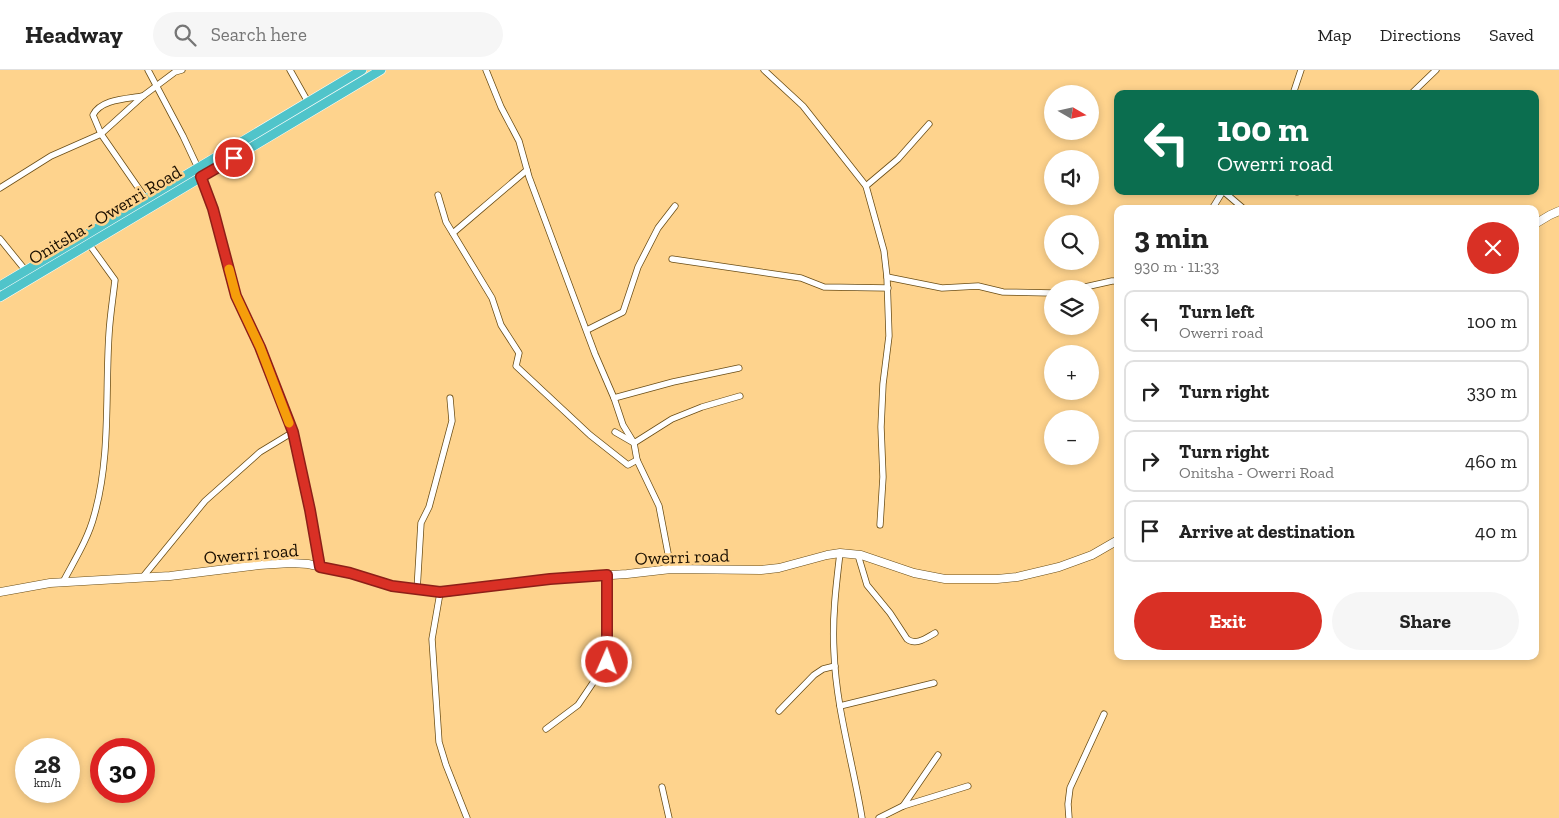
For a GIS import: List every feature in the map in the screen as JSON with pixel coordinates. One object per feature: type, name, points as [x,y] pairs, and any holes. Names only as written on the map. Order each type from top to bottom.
[{"type":"highway","name":"Onitsha - Owerri Road","points":[[0,297],[89,244],[308,102],[362,70]]},
{"type":"highway","name":"Onitsha - Owerri Road","points":[[0,286],[146,199],[200,173],[381,70]]},
{"type":"main road","points":[[1539,222],[1559,211]]},
{"type":"main road","name":"Owerri road","points":[[0,592],[64,582],[194,574],[276,563],[308,564],[350,573],[392,586],[440,592],[550,579],[671,569],[761,570],[779,568],[840,553],[858,555],[928,576],[959,580],[997,579],[1059,567],[1092,555],[1114,542]]},
{"type":"street","points":[[148,70],[184,136],[200,173],[213,209],[236,296],[260,347],[293,432],[320,567]]},
{"type":"street","points":[[0,188],[51,156],[101,134],[143,96],[176,72],[182,70]]},
{"type":"street","points":[[290,70],[308,102]]},
{"type":"street","points":[[486,70],[501,107],[518,141],[529,177],[623,425],[634,443],[637,460],[659,506],[671,569]]},
{"type":"street","points":[[764,70],[803,106],[866,186],[884,251],[888,288],[889,336],[883,384],[881,426],[883,477],[880,525]]},
{"type":"street","points":[[1294,90],[1301,70]]},
{"type":"street","points":[[1415,90],[1436,70]]},
{"type":"street","points":[[143,96],[108,103],[96,109],[93,116],[101,134],[146,199]]},
{"type":"street","points":[[866,186],[898,159],[929,124]]},
{"type":"street","points":[[453,233],[527,170]]},
{"type":"street","points":[[438,195],[446,222],[492,298],[501,325],[519,353],[516,366],[590,436],[628,465],[637,460]]},
{"type":"street","points":[[1228,195],[1239,205]]},
{"type":"street","points":[[587,330],[623,312],[638,267],[658,228],[675,206]]},
{"type":"street","points":[[0,239],[26,271]]},
{"type":"street","points":[[64,582],[94,517],[104,454],[109,333],[115,280],[89,244]]},
{"type":"street","points":[[672,259],[801,278],[824,287],[888,288]]},
{"type":"street","points":[[887,277],[942,288],[978,286],[1003,292],[1044,293]]},
{"type":"street","points":[[1099,283],[1114,280]]},
{"type":"street","points":[[614,398],[673,382],[739,368]]},
{"type":"street","points":[[634,443],[672,419],[702,407],[740,396]]},
{"type":"street","points":[[417,590],[421,523],[429,507],[452,422],[450,398]]},
{"type":"street","points":[[142,578],[205,501],[260,452],[293,432]]},
{"type":"street","points":[[615,432],[634,443]]},
{"type":"street","points":[[840,553],[834,603],[835,666],[840,706],[862,818]]},
{"type":"street","points":[[858,555],[867,585],[890,613],[907,639],[915,642],[935,633]]},
{"type":"street","points":[[546,729],[578,706],[607,662],[607,575]]},
{"type":"street","points":[[440,592],[432,639],[439,742],[467,818]]},
{"type":"street","points":[[779,711],[814,675],[823,669],[835,666]]},
{"type":"street","points":[[840,706],[934,683]]},
{"type":"street","points":[[1069,818],[1070,788],[1104,714]]},
{"type":"street","points":[[903,806],[938,755]]},
{"type":"street","points":[[879,818],[903,806],[968,786]]},
{"type":"street","points":[[662,787],[669,818]]},
{"type":"slow traffic","points":[[229,269],[236,296],[260,347],[289,423]]},
{"type":"route","points":[[234,158],[201,177],[213,209],[236,296],[260,347],[293,432],[320,567],[350,573],[405,589],[440,592],[550,579],[607,575],[607,662]]}]
